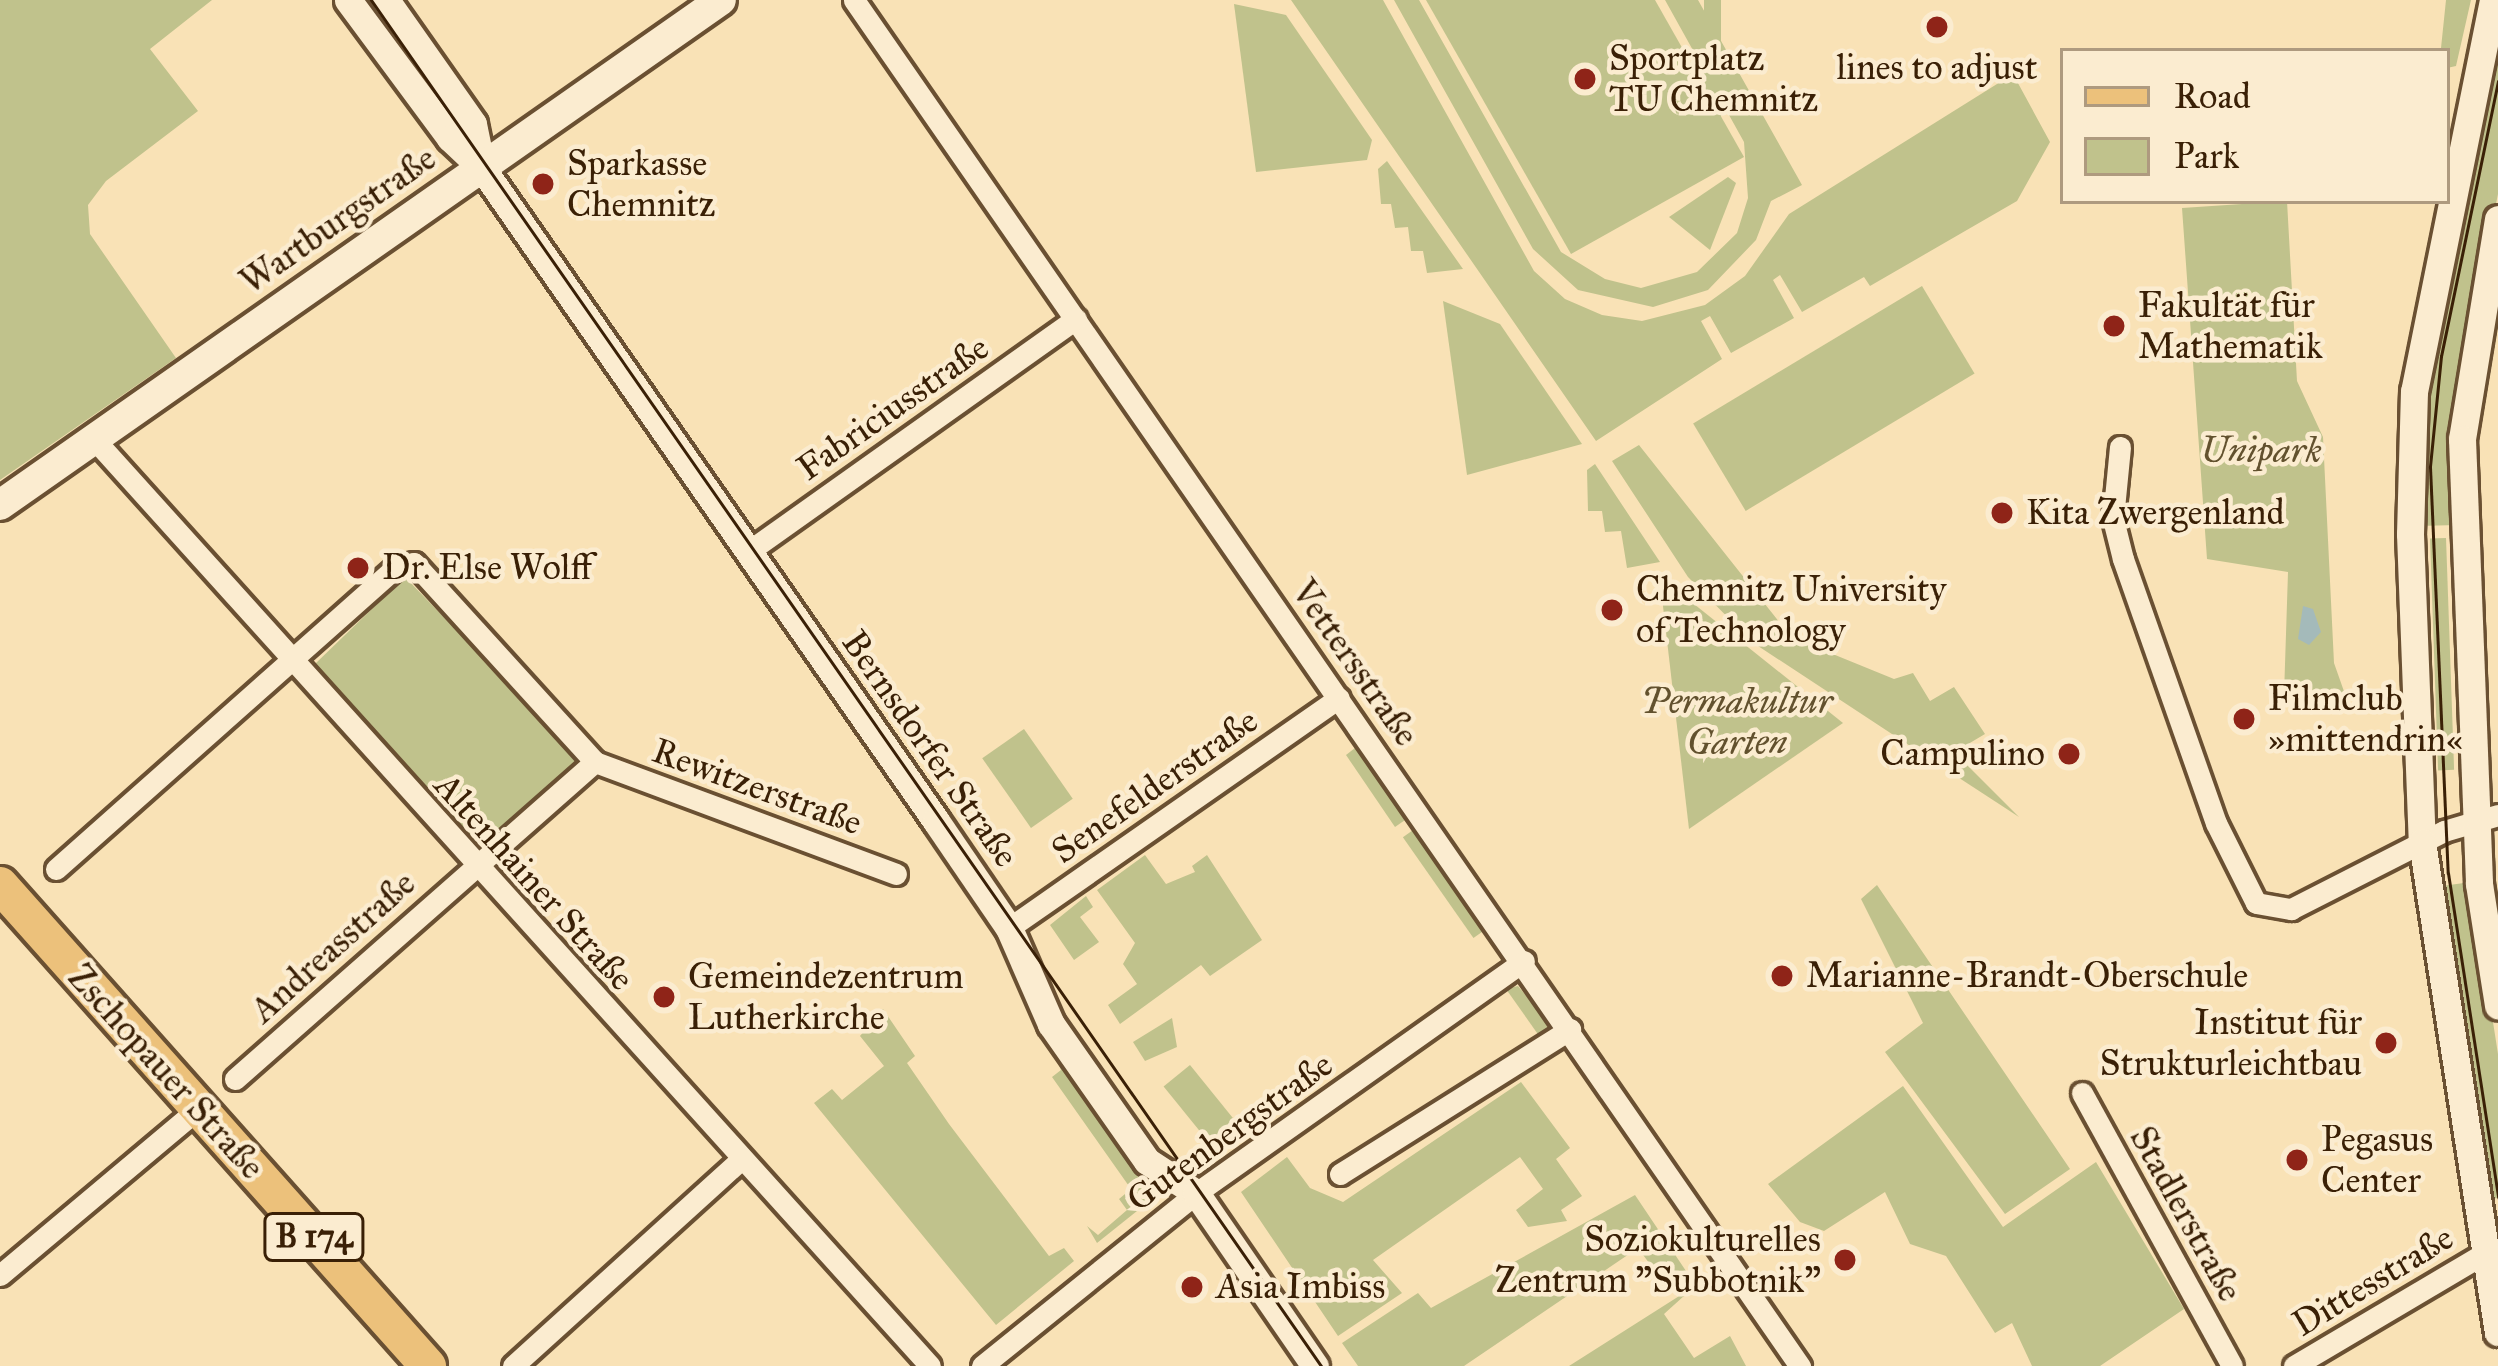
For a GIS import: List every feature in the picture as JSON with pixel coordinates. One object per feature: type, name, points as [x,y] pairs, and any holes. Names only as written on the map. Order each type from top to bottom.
[{"type":"main road","name":"Wartburgstraße","points":[[0,505],[721,0]]},
{"type":"main road","name":"Zschopauer Straße","points":[[0,885],[428,1366]]},
{"type":"street","name":"Bernsdorfer Straße","points":[[348,0],[450,138],[482,168],[1009,928],[1051,1024],[1148,1161],[1196,1193],[1315,1366]]},
{"type":"street","name":"Bernsdorfer Straße","points":[[386,0],[473,124],[482,168]]},
{"type":"street","name":"Vettersstraße","points":[[854,0],[1800,1366]]},
{"type":"street","points":[[2493,0],[2412,412],[2422,842],[2498,1332]]},
{"type":"street","points":[[2498,219],[2462,439],[2498,1006]]},
{"type":"street","name":"Fabriciusstraße","points":[[748,551],[1076,319]]},
{"type":"street","name":"Altenhainer Straße","points":[[94,439],[287,662],[929,1366]]},
{"type":"street","points":[[2120,447],[2113,519],[2123,559],[2216,823],[2256,904],[2290,909],[2422,842],[2487,817]]},
{"type":"street","points":[[56,869],[396,567],[414,563],[596,762]]},
{"type":"street","name":"Senefelderstraße","points":[[1009,928],[1339,698]]},
{"type":"street","name":"Andreasstraße","points":[[235,1079],[596,762]]},
{"type":"street","name":"Rewitzerstraße","points":[[596,762],[896,874]]},
{"type":"street","name":"Gutenbergstraße","points":[[982,1366],[1196,1193],[1524,962]]},
{"type":"street","points":[[1340,1174],[1570,1029]]},
{"type":"street","name":"Stadlerstraße","points":[[2082,1093],[2232,1366]]},
{"type":"street","points":[[0,1275],[199,1108]]},
{"type":"street","points":[[513,1366],[742,1158]]},
{"type":"street","name":"Dittesstraße","points":[[2294,1366],[2486,1253]]},
{"type":"green space","points":[[0,0],[212,0],[150,49],[198,111],[106,181],[88,205],[90,234],[176,358],[0,480]]},
{"type":"green space","points":[[1291,0],[1383,0],[1534,271],[1565,299],[1602,315],[1642,321],[1705,305],[1745,276],[1789,214],[2013,74],[2050,142],[2017,201],[1870,286],[1864,277],[1802,312],[1780,275],[1773,280],[1794,318],[1731,353],[1710,316],[1701,321],[1722,359],[1596,441]]},
{"type":"green space","points":[[1394,0],[1419,0],[1561,252],[1605,279],[1641,288],[1697,272],[1737,233],[1748,198],[1744,142],[1665,0],[1698,0],[1802,185],[1771,201],[1756,240],[1708,290],[1653,307],[1578,290],[1533,249]]},
{"type":"green space","name":"Sportplatz TU Chemnitz","points":[[1426,0],[1655,0],[1744,157],[1571,254]]},
{"type":"green space","points":[[1704,0],[1721,0],[1721,117],[1704,117]]},
{"type":"green space","points":[[2446,0],[2471,0],[2456,66],[2450,67],[2450,48],[2441,48]]},
{"type":"green space","points":[[1234,4],[1286,15],[1372,140],[1367,160],[1256,172]]},
{"type":"green space","points":[[2498,15],[2498,194],[2476,304],[2458,525],[2417,526],[2419,426]]},
{"type":"green space","points":[[1387,161],[1463,269],[1427,273],[1423,251],[1411,251],[1408,227],[1395,228],[1391,204],[1381,204],[1378,169]]},
{"type":"green space","points":[[1728,177],[1736,183],[1710,250],[1669,217]]},
{"type":"green space","name":"Unipark","points":[[2287,204],[2297,381],[2323,437],[2334,663],[2352,714],[2284,695],[2288,572],[2207,559],[2182,208]]},
{"type":"green space","points":[[1922,286],[1975,373],[1746,511],[1693,424]]},
{"type":"green space","points":[[1443,301],[1500,324],[1582,444],[1467,475]]},
{"type":"green space","points":[[1639,445],[1791,637],[1894,679],[1913,673],[1930,701],[1954,687],[1985,734],[1936,763],[1752,642],[1688,577],[1612,461]]},
{"type":"green space","points":[[1595,464],[1660,562],[1627,568],[1621,531],[1605,532],[1602,511],[1588,511],[1587,470]]},
{"type":"green space","points":[[2446,538],[2454,770],[2438,770],[2430,539]]},
{"type":"green space","points":[[405,577],[580,758],[485,850],[310,669]]},
{"type":"green space","name":"Permakultur Garten","points":[[1669,584],[1843,723],[1689,829],[1661,589]]},
{"type":"green space","points":[[1024,729],[1073,799],[1031,828],[982,758]]},
{"type":"green space","points":[[1364,741],[1408,818],[1395,827],[1346,755]]},
{"type":"green space","points":[[1964,762],[2019,817],[1950,772]]},
{"type":"green space","points":[[1416,828],[1487,929],[1473,938],[1403,837]]},
{"type":"green space","points":[[1145,855],[1166,884],[1195,872],[1192,866],[1207,855],[1262,940],[1210,976],[1201,965],[1120,1024],[1108,1005],[1137,984],[1123,964],[1135,943],[1097,890]]},
{"type":"green space","points":[[2471,882],[2498,1054],[2498,1198],[2485,1199],[2435,887]]},
{"type":"green space","points":[[1877,885],[2070,1169],[2005,1214],[1885,1052],[1923,1023],[1861,899]]},
{"type":"green space","points":[[1086,896],[1093,907],[1080,917],[1099,942],[1074,960],[1050,925]]},
{"type":"green space","points":[[1518,986],[1556,1031],[1542,1040],[1506,989]]},
{"type":"green space","points":[[883,1009],[915,1056],[907,1063],[1049,1256],[1064,1248],[1074,1261],[996,1325],[814,1103],[832,1089],[842,1100],[884,1066],[860,1036]]},
{"type":"green space","points":[[1172,1018],[1177,1047],[1145,1061],[1133,1042]]},
{"type":"green space","points":[[1053,1052],[1157,1195],[1097,1243],[1087,1226],[1098,1235],[1127,1210],[1119,1199],[1131,1189],[1052,1077],[1061,1070]]},
{"type":"green space","points":[[1190,1065],[1240,1127],[1214,1149],[1164,1086]]},
{"type":"green space","points":[[1521,1082],[1570,1148],[1556,1159],[1582,1196],[1561,1210],[1567,1221],[1528,1227],[1516,1210],[1543,1189],[1520,1157],[1373,1260],[1402,1293],[1338,1336],[1241,1192],[1287,1157],[1310,1188],[1343,1202]]},
{"type":"green space","points":[[1903,1086],[2003,1227],[2096,1162],[2184,1309],[2100,1366],[2032,1366],[2012,1323],[1995,1333],[1946,1256],[1910,1244],[1885,1192],[1824,1231],[1800,1222],[1768,1184]]},
{"type":"green space","points":[[1635,1195],[1686,1271],[1666,1286],[1638,1248],[1464,1366],[1358,1366],[1342,1343],[1418,1293],[1431,1308]]},
{"type":"green space","points":[[1695,1286],[1664,1314],[1694,1358],[1730,1336],[1746,1366],[1569,1366]]},
{"type":"shaded area","points":[[2303,606],[2313,609],[2321,632],[2309,645],[2298,639]]},
{"type":"tram line","points":[[371,0],[1321,1366]]},
{"type":"tram line","points":[[2498,81],[2441,356],[2430,467],[2448,873],[2498,1197]]},
{"type":"place","name":"lines to adjust","points":[[1937,27]]},
{"type":"place","name":"Sportplatz TU Chemnitz","points":[[1585,79]]},
{"type":"place","name":"Sparkasse Chemnitz","points":[[543,184]]},
{"type":"place","name":"Fakultät für Mathematik","points":[[2114,326]]},
{"type":"place","name":"Kita Zwergenland","points":[[2002,513]]},
{"type":"place","name":"Dr. Else Wolff","points":[[358,568]]},
{"type":"place","name":"Chemnitz University of Technology","points":[[1612,610]]},
{"type":"place","name":"Filmclub »mittendrin«","points":[[2244,719]]},
{"type":"place","name":"Campulino","points":[[2069,754]]},
{"type":"place","name":"Marianne-Brandt-Oberschule","points":[[1782,976]]},
{"type":"place","name":"Gemeindezentrum Lutherkirche","points":[[664,997]]},
{"type":"place","name":"Institut für Strukturleichtbau","points":[[2386,1043]]},
{"type":"place","name":"Pegasus Center","points":[[2297,1160]]},
{"type":"place","name":"Soziokulturelles Zentrum \"Subbotnik\"","points":[[1845,1260]]},
{"type":"place","name":"Asia Imbiss","points":[[1192,1287]]}]
